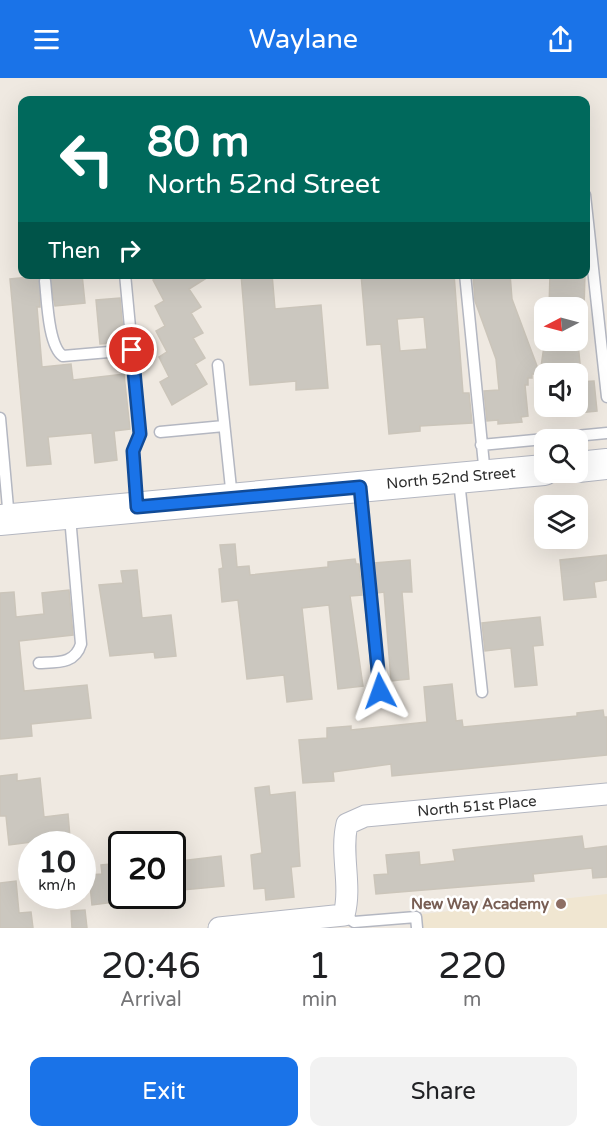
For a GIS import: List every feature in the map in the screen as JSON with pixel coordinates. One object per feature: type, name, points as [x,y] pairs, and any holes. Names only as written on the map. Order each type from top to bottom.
[{"type":"main road","points":[[588,466],[607,464]]},
{"type":"main road","name":"North 52nd Street","points":[[5,519],[534,471]]},
{"type":"street","name":"North 51st Place","points":[[344,915],[348,898],[343,841],[347,824],[365,816],[607,794]]},
{"type":"street","points":[[219,928],[306,924],[344,915]]},
{"type":"lane","points":[[590,241],[607,397]]},
{"type":"lane","points":[[125,279],[140,434],[133,451],[137,507]]},
{"type":"lane","points":[[465,279],[481,445],[472,476],[482,692]]},
{"type":"lane","points":[[45,281],[53,343],[58,353],[63,356],[132,350]]},
{"type":"lane","points":[[218,365],[232,498]]},
{"type":"lane","points":[[0,418],[5,519]]},
{"type":"lane","points":[[160,432],[224,426]]},
{"type":"lane","points":[[481,445],[607,433]]},
{"type":"lane","points":[[360,487],[380,691]]},
{"type":"lane","points":[[39,663],[69,661],[78,654],[81,644],[69,513]]},
{"type":"lane","points":[[344,915],[354,922],[416,917],[417,928]]},
{"type":"shaded area","name":"New Way Academy","points":[[607,894],[607,928],[423,928],[422,914]]},
{"type":"building","points":[[10,279],[40,279],[40,307],[37,307],[42,367],[71,364],[73,380],[124,374],[130,429],[114,431],[117,460],[95,463],[92,433],[48,437],[51,464],[27,466]]},
{"type":"building","points":[[50,279],[83,279],[85,303],[55,306]]},
{"type":"building","points":[[205,279],[189,289],[201,307],[191,313],[203,333],[193,338],[205,358],[195,364],[207,384],[172,405],[160,382],[169,377],[159,357],[167,352],[156,331],[165,326],[155,306],[164,301],[153,280]]},
{"type":"building","points":[[241,279],[272,279],[275,309],[321,305],[328,388],[296,390],[296,381],[250,385]]},
{"type":"building","points":[[361,279],[454,279],[463,393],[469,393],[472,423],[420,426],[420,431],[389,434],[381,344],[367,345]],"holes":[[[424,317],[427,349],[400,351],[397,319]]]},
{"type":"building","points":[[473,279],[510,279],[512,299],[536,363],[534,363],[534,374],[532,378],[528,378],[528,385],[525,385],[528,416],[521,417],[522,422],[498,424],[498,420],[487,421],[484,391],[499,390],[496,359],[475,301]]},
{"type":"building","points":[[550,279],[585,279],[584,297],[549,297]]},
{"type":"building","points":[[120,298],[124,342],[100,344],[96,300]]},
{"type":"building","points":[[543,351],[579,351],[580,363],[542,363]]},
{"type":"building","points":[[588,381],[594,381],[597,411],[588,412]]},
{"type":"building","points":[[235,544],[237,567],[249,566],[250,575],[328,567],[328,562],[355,559],[356,564],[359,564],[362,595],[350,596],[363,686],[338,689],[329,605],[302,608],[312,699],[287,702],[284,675],[247,679],[238,600],[222,602],[219,569],[223,568],[220,545]]},
{"type":"building","points":[[607,555],[607,580],[594,582],[596,597],[564,600],[560,560]]},
{"type":"building","points":[[410,560],[412,592],[402,592],[409,679],[391,681],[384,592],[377,593],[374,563]]},
{"type":"building","points":[[137,570],[142,618],[171,615],[176,656],[155,658],[154,652],[110,656],[99,585],[123,583],[121,571]]},
{"type":"building","points":[[69,590],[73,635],[19,641],[24,691],[87,685],[91,718],[31,724],[32,736],[0,739],[0,593],[14,592],[16,617],[44,614],[42,593]]},
{"type":"building","points":[[540,617],[543,645],[533,646],[537,685],[515,687],[511,648],[485,651],[482,623]]},
{"type":"building","points":[[452,684],[456,721],[462,720],[463,727],[577,716],[577,713],[603,710],[604,717],[607,717],[607,755],[392,776],[391,764],[333,772],[334,781],[303,783],[299,740],[327,738],[327,728],[351,726],[351,730],[427,722],[424,687]]},
{"type":"building","points":[[17,774],[17,781],[40,778],[44,817],[68,814],[69,831],[18,831],[18,844],[9,845],[6,816],[0,816],[0,776]]},
{"type":"building","points":[[269,786],[270,795],[295,792],[300,866],[291,867],[294,897],[266,900],[265,888],[254,889],[251,855],[262,853],[255,788]]},
{"type":"building","points":[[582,836],[584,849],[607,846],[607,877],[593,878],[592,868],[533,874],[534,881],[376,894],[374,875],[388,874],[386,855],[419,852],[420,865],[455,861],[453,850]]},
{"type":"building","points":[[221,856],[224,886],[186,890],[186,860]]},
{"type":"building","points":[[108,864],[108,903],[96,904],[96,874],[102,874],[101,865]]},
{"type":"building","points":[[16,881],[19,913],[31,912],[33,928],[0,928],[0,883]]},
{"type":"building","points":[[85,910],[87,928],[72,928],[71,911]]},
{"type":"place","name":"New Way Academy","points":[[561,904]]},
{"type":"route","points":[[132,350],[140,434],[133,451],[137,507],[360,487],[380,691]]}]
